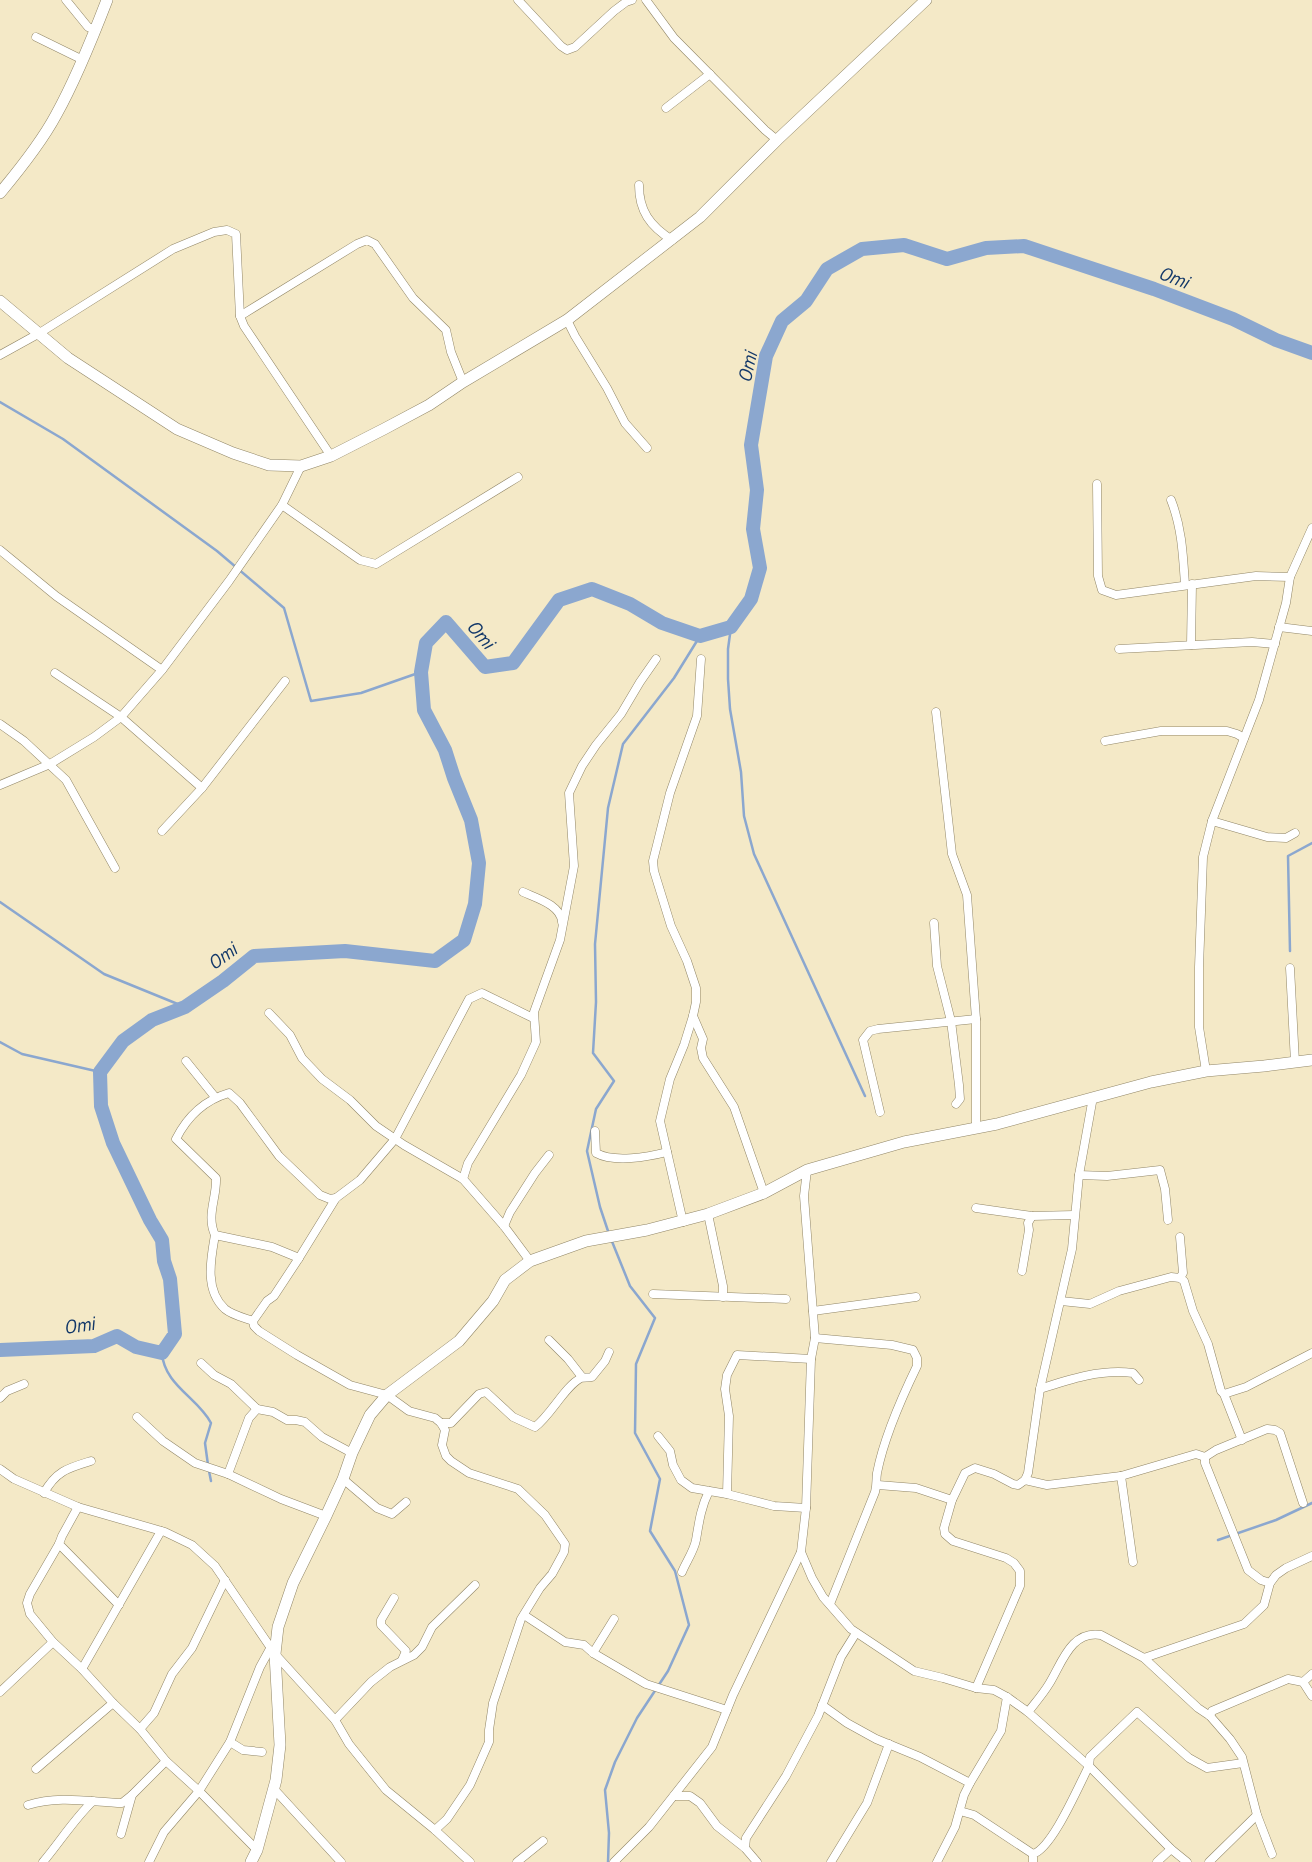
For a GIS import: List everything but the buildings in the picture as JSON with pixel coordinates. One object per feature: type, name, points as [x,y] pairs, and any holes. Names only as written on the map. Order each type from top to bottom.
[{"type":"street","points":[[66,0],[88,27],[96,30]]},
{"type":"street","points":[[0,192],[18,172],[56,116],[83,60],[107,0]]},
{"type":"street","points":[[518,0],[561,46],[568,50],[575,47],[614,11],[632,0]]},
{"type":"street","points":[[646,0],[674,38],[777,140]]},
{"type":"street","points":[[0,301],[68,358],[176,429],[233,453],[269,465],[300,466],[330,456],[421,409],[568,320],[700,217],[777,140],[926,0]]},
{"type":"street","points":[[36,37],[83,60]]},
{"type":"street","points":[[666,108],[710,74]]},
{"type":"street","points":[[639,185],[643,211],[658,231],[672,240]]},
{"type":"street","points":[[0,355],[38,334],[173,249],[214,232],[227,230],[236,234],[240,316],[244,326],[330,456]]},
{"type":"street","points":[[240,316],[357,244],[367,240],[375,244],[413,298],[446,330],[451,352],[463,382]]},
{"type":"street","points":[[568,320],[575,336],[607,388],[625,423],[647,448]]},
{"type":"street","points":[[0,785],[50,764],[94,737],[121,717],[162,670],[229,581],[282,504],[300,466]]},
{"type":"street","points":[[282,504],[360,560],[376,564],[518,477]]},
{"type":"street","points":[[1097,484],[1098,576],[1102,590],[1116,595],[1256,576],[1290,577]]},
{"type":"street","points":[[1171,500],[1181,535],[1188,584],[1191,645]]},
{"type":"street","points":[[1206,1071],[1199,1026],[1200,913],[1203,857],[1212,821],[1259,700],[1276,644],[1290,577],[1312,528]]},
{"type":"street","points":[[0,550],[56,596],[162,670]]},
{"type":"street","points":[[1279,627],[1312,631]]},
{"type":"street","points":[[1119,649],[1252,642],[1276,644]]},
{"type":"street","points":[[463,1179],[468,1162],[521,1076],[536,1042],[534,1012],[560,940],[574,866],[569,792],[582,766],[621,714],[656,659]]},
{"type":"street","points":[[683,1222],[661,1133],[660,1121],[670,1079],[684,1045],[696,1002],[696,988],[687,961],[671,926],[654,871],[653,861],[670,793],[697,716],[700,660]]},
{"type":"street","points":[[54,673],[121,717],[202,788]]},
{"type":"street","points":[[162,831],[202,788],[285,681]]},
{"type":"street","points":[[936,712],[952,854],[967,895],[976,1019],[976,1129]]},
{"type":"street","points":[[0,724],[50,764],[66,780],[115,868]]},
{"type":"street","points":[[1105,741],[1160,731],[1227,731],[1244,738]]},
{"type":"street","points":[[1212,821],[1268,837],[1286,838],[1295,833]]},
{"type":"street","points":[[523,892],[554,907],[562,917],[562,926]]},
{"type":"street","points":[[934,923],[937,966],[951,1021],[959,1084],[960,1099],[956,1104]]},
{"type":"street","points":[[1290,968],[1295,1062]]},
{"type":"street","points":[[253,1322],[267,1301],[274,1296],[336,1198],[360,1180],[395,1138],[469,999],[482,993],[534,1018]]},
{"type":"street","points":[[269,1013],[290,1035],[302,1058],[322,1080],[350,1100],[376,1126],[463,1179],[504,1226],[530,1261]]},
{"type":"street","points":[[692,1016],[703,1039],[701,1048],[703,1058],[734,1107],[764,1193]]},
{"type":"street","points":[[880,1112],[863,1040],[867,1034],[878,1029],[976,1019]]},
{"type":"street","points":[[251,1862],[274,1789],[280,1745],[273,1650],[278,1627],[292,1583],[326,1516],[343,1479],[352,1453],[370,1416],[387,1395],[459,1341],[494,1301],[505,1280],[530,1261],[586,1241],[683,1222],[764,1193],[807,1170],[904,1142],[976,1129],[1151,1082],[1206,1071],[1312,1060]]},
{"type":"street","points":[[186,1061],[215,1097]]},
{"type":"street","points":[[336,1198],[330,1199],[320,1195],[279,1156],[240,1103],[228,1093],[215,1097],[208,1102],[184,1124],[176,1139],[216,1178],[211,1210],[212,1228],[215,1235],[210,1264],[212,1285],[219,1301],[226,1310],[253,1322],[259,1331],[304,1360],[350,1384],[387,1395],[409,1412],[434,1418],[441,1423],[444,1430],[442,1445],[446,1456],[451,1461],[468,1473],[518,1489],[545,1515],[565,1544],[564,1552],[552,1574],[540,1588],[524,1615],[503,1669],[493,1703],[489,1742],[470,1785],[447,1819],[435,1830]]},
{"type":"street","points":[[976,1688],[1020,1586],[1020,1571],[1014,1563],[1006,1558],[952,1541],[945,1534],[944,1528],[952,1500],[965,1473],[975,1468],[1018,1485],[1025,1480],[1028,1473],[1040,1389],[1072,1249],[1079,1175],[1093,1097]]},
{"type":"street","points":[[595,1131],[596,1153],[604,1157],[648,1157],[667,1152]]},
{"type":"street","points":[[504,1226],[510,1212],[549,1155]]},
{"type":"street","points":[[614,1862],[649,1827],[712,1747],[727,1710],[801,1552],[806,1508],[811,1359],[815,1338],[804,1196],[807,1170]]},
{"type":"street","points":[[1079,1175],[1107,1176],[1160,1170],[1165,1189],[1168,1220]]},
{"type":"street","points":[[976,1208],[1032,1216],[1074,1215]]},
{"type":"street","points":[[708,1214],[723,1286],[723,1297]]},
{"type":"street","points":[[1022,1271],[1028,1223],[1032,1216]]},
{"type":"street","points":[[215,1235],[272,1247],[299,1258]]},
{"type":"street","points":[[1180,1237],[1183,1273],[1180,1278]]},
{"type":"street","points":[[1061,1301],[1090,1304],[1119,1291],[1171,1278],[1180,1278],[1184,1281],[1193,1310],[1208,1344],[1221,1391],[1224,1394],[1242,1440]]},
{"type":"street","points":[[653,1294],[786,1299]]},
{"type":"street","points":[[813,1311],[916,1297]]},
{"type":"street","points":[[815,1338],[892,1345],[914,1350],[917,1358],[917,1366],[892,1423],[876,1475],[878,1485],[858,1539],[830,1604]]},
{"type":"street","points":[[549,1340],[568,1359],[582,1378]]},
{"type":"street","points":[[441,1423],[451,1423],[479,1394],[486,1392],[513,1417],[535,1427],[542,1422],[570,1388],[582,1378],[592,1377],[609,1352]]},
{"type":"street","points":[[1224,1394],[1246,1388],[1312,1353]]},
{"type":"street","points":[[727,1494],[730,1416],[725,1389],[726,1375],[737,1355],[811,1359]]},
{"type":"street","points":[[201,1363],[214,1375],[231,1384],[257,1409],[273,1412],[287,1420],[305,1422],[322,1437],[352,1453]]},
{"type":"street","points":[[1040,1389],[1095,1373],[1134,1373],[1138,1380]]},
{"type":"street","points":[[0,1398],[7,1391],[24,1384]]},
{"type":"street","points":[[228,1474],[249,1418],[257,1409]]},
{"type":"street","points":[[138,1417],[163,1441],[194,1463],[228,1474],[281,1499],[326,1516]]},
{"type":"street","points":[[1205,1457],[1216,1450],[1267,1429],[1275,1430],[1280,1433],[1303,1503]]},
{"type":"street","points":[[658,1436],[670,1451],[673,1465],[681,1480],[692,1488],[727,1494],[774,1506],[806,1508]]},
{"type":"street","points":[[1025,1480],[1048,1485],[1121,1476],[1196,1454],[1205,1457]]},
{"type":"street","points":[[1205,1457],[1205,1463],[1248,1570],[1270,1584]]},
{"type":"street","points":[[44,1493],[51,1481],[66,1469],[91,1461]]},
{"type":"street","points":[[0,1468],[14,1479],[78,1508],[161,1531],[192,1545],[215,1566],[273,1650],[335,1720],[349,1744],[386,1790],[435,1830],[470,1862]]},
{"type":"street","points":[[1121,1476],[1133,1562]]},
{"type":"street","points":[[343,1479],[377,1508],[392,1514],[406,1502]]},
{"type":"street","points":[[878,1485],[916,1488],[952,1500]]},
{"type":"street","points":[[682,1572],[696,1542],[703,1502],[710,1491]]},
{"type":"street","points":[[78,1508],[30,1594],[27,1603],[30,1614],[53,1642],[140,1729],[166,1761],[199,1791],[256,1850]]},
{"type":"street","points":[[82,1669],[161,1531]]},
{"type":"street","points":[[59,1544],[119,1605]]},
{"type":"street","points":[[801,1552],[812,1578],[823,1597],[851,1629],[914,1671],[976,1688],[994,1690],[1007,1697],[1028,1712],[1089,1766],[1171,1849],[1187,1862]]},
{"type":"street","points":[[1144,1658],[1244,1624],[1264,1605],[1270,1584],[1276,1575],[1286,1568],[1312,1556]]},
{"type":"street","points":[[140,1729],[154,1713],[172,1674],[192,1648],[225,1580]]},
{"type":"street","points":[[335,1720],[371,1682],[402,1660],[414,1655],[422,1647],[432,1627],[475,1585]]},
{"type":"street","points":[[394,1598],[380,1620],[381,1625],[406,1651],[402,1660]]},
{"type":"street","points":[[524,1615],[565,1642],[584,1646],[646,1684],[727,1710]]},
{"type":"street","points":[[593,1653],[614,1619]]},
{"type":"street","points":[[745,1848],[746,1838],[786,1776],[822,1705],[841,1657],[856,1633]]},
{"type":"street","points":[[1028,1712],[1048,1685],[1067,1652],[1075,1642],[1085,1635],[1102,1635],[1144,1658],[1198,1708],[1210,1716],[1230,1739],[1242,1757],[1257,1815],[1272,1854]]},
{"type":"street","points":[[0,1692],[53,1642]]},
{"type":"street","points":[[149,1862],[164,1832],[199,1791],[230,1742],[260,1667],[273,1650]]},
{"type":"street","points":[[1303,1682],[1312,1674]]},
{"type":"street","points":[[1210,1716],[1212,1711],[1288,1679],[1303,1682],[1312,1696]]},
{"type":"street","points":[[937,1862],[955,1827],[970,1783],[1001,1731],[1007,1697]]},
{"type":"street","points":[[36,1769],[113,1703]]},
{"type":"street","points":[[822,1705],[847,1723],[876,1739],[920,1756],[970,1783]]},
{"type":"street","points":[[960,1811],[974,1814],[1033,1858],[1052,1837],[1089,1766],[1090,1757],[1137,1712],[1189,1758],[1207,1768],[1243,1763]]},
{"type":"street","points":[[230,1742],[243,1750],[262,1752]]},
{"type":"street","points":[[831,1862],[867,1803],[889,1744]]},
{"type":"street","points":[[28,1804],[41,1800],[122,1803],[166,1761]]},
{"type":"street","points":[[274,1789],[341,1862]]},
{"type":"street","points":[[121,1834],[132,1795]]},
{"type":"street","points":[[674,1796],[690,1796],[700,1803],[717,1826],[745,1848],[757,1862]]},
{"type":"street","points":[[43,1862],[93,1801]]},
{"type":"street","points":[[1209,1862],[1257,1815]]},
{"type":"street","points":[[517,1862],[543,1841]]},
{"type":"street","points":[[1157,1862],[1171,1849]]},
{"type":"waterway","name":"Omi","points":[[0,1350],[94,1346],[117,1336],[136,1347],[162,1353],[175,1334],[170,1279],[164,1261],[162,1240],[150,1220],[113,1143],[101,1106],[100,1072],[123,1041],[152,1020],[185,1007],[223,981],[254,956],[345,951],[435,961],[464,940],[475,904],[479,863],[471,820],[445,750],[424,710],[421,672],[426,643],[446,622],[485,667],[513,663],[559,600],[592,589],[630,604],[662,623],[700,636],[731,627],[751,599],[760,568],[753,529],[757,490],[751,445],[766,356],[782,321],[806,301],[827,269],[862,249],[904,245],[947,259],[986,248],[1024,246],[1154,289],[1233,319],[1276,340],[1312,353]]},
{"type":"waterway","points":[[0,402],[63,439],[217,551],[284,608],[311,701],[361,693],[421,672]]},
{"type":"waterway","points":[[731,627],[728,649],[730,709],[741,772],[744,816],[754,854],[865,1096]]},
{"type":"waterway","points":[[609,1234],[600,1207],[587,1151],[596,1109],[614,1081],[593,1053],[596,1002],[595,944],[608,808],[623,744],[674,678],[700,636]]},
{"type":"waterway","points":[[1290,951],[1288,856],[1312,843]]},
{"type":"waterway","points":[[0,902],[104,974],[185,1007]]},
{"type":"waterway","points":[[0,1042],[22,1054],[100,1072]]},
{"type":"waterway","points":[[608,1862],[609,1833],[605,1790],[615,1762],[637,1718],[668,1671],[689,1625],[675,1571],[650,1531],[660,1479],[635,1433],[636,1364],[655,1318],[630,1286],[611,1239]]},
{"type":"waterway","points":[[162,1353],[164,1364],[175,1383],[198,1406],[211,1423],[205,1443],[208,1465]]},
{"type":"waterway","points":[[209,1471],[211,1481]]},
{"type":"waterway","points":[[1218,1540],[1276,1520],[1312,1503]]}]
